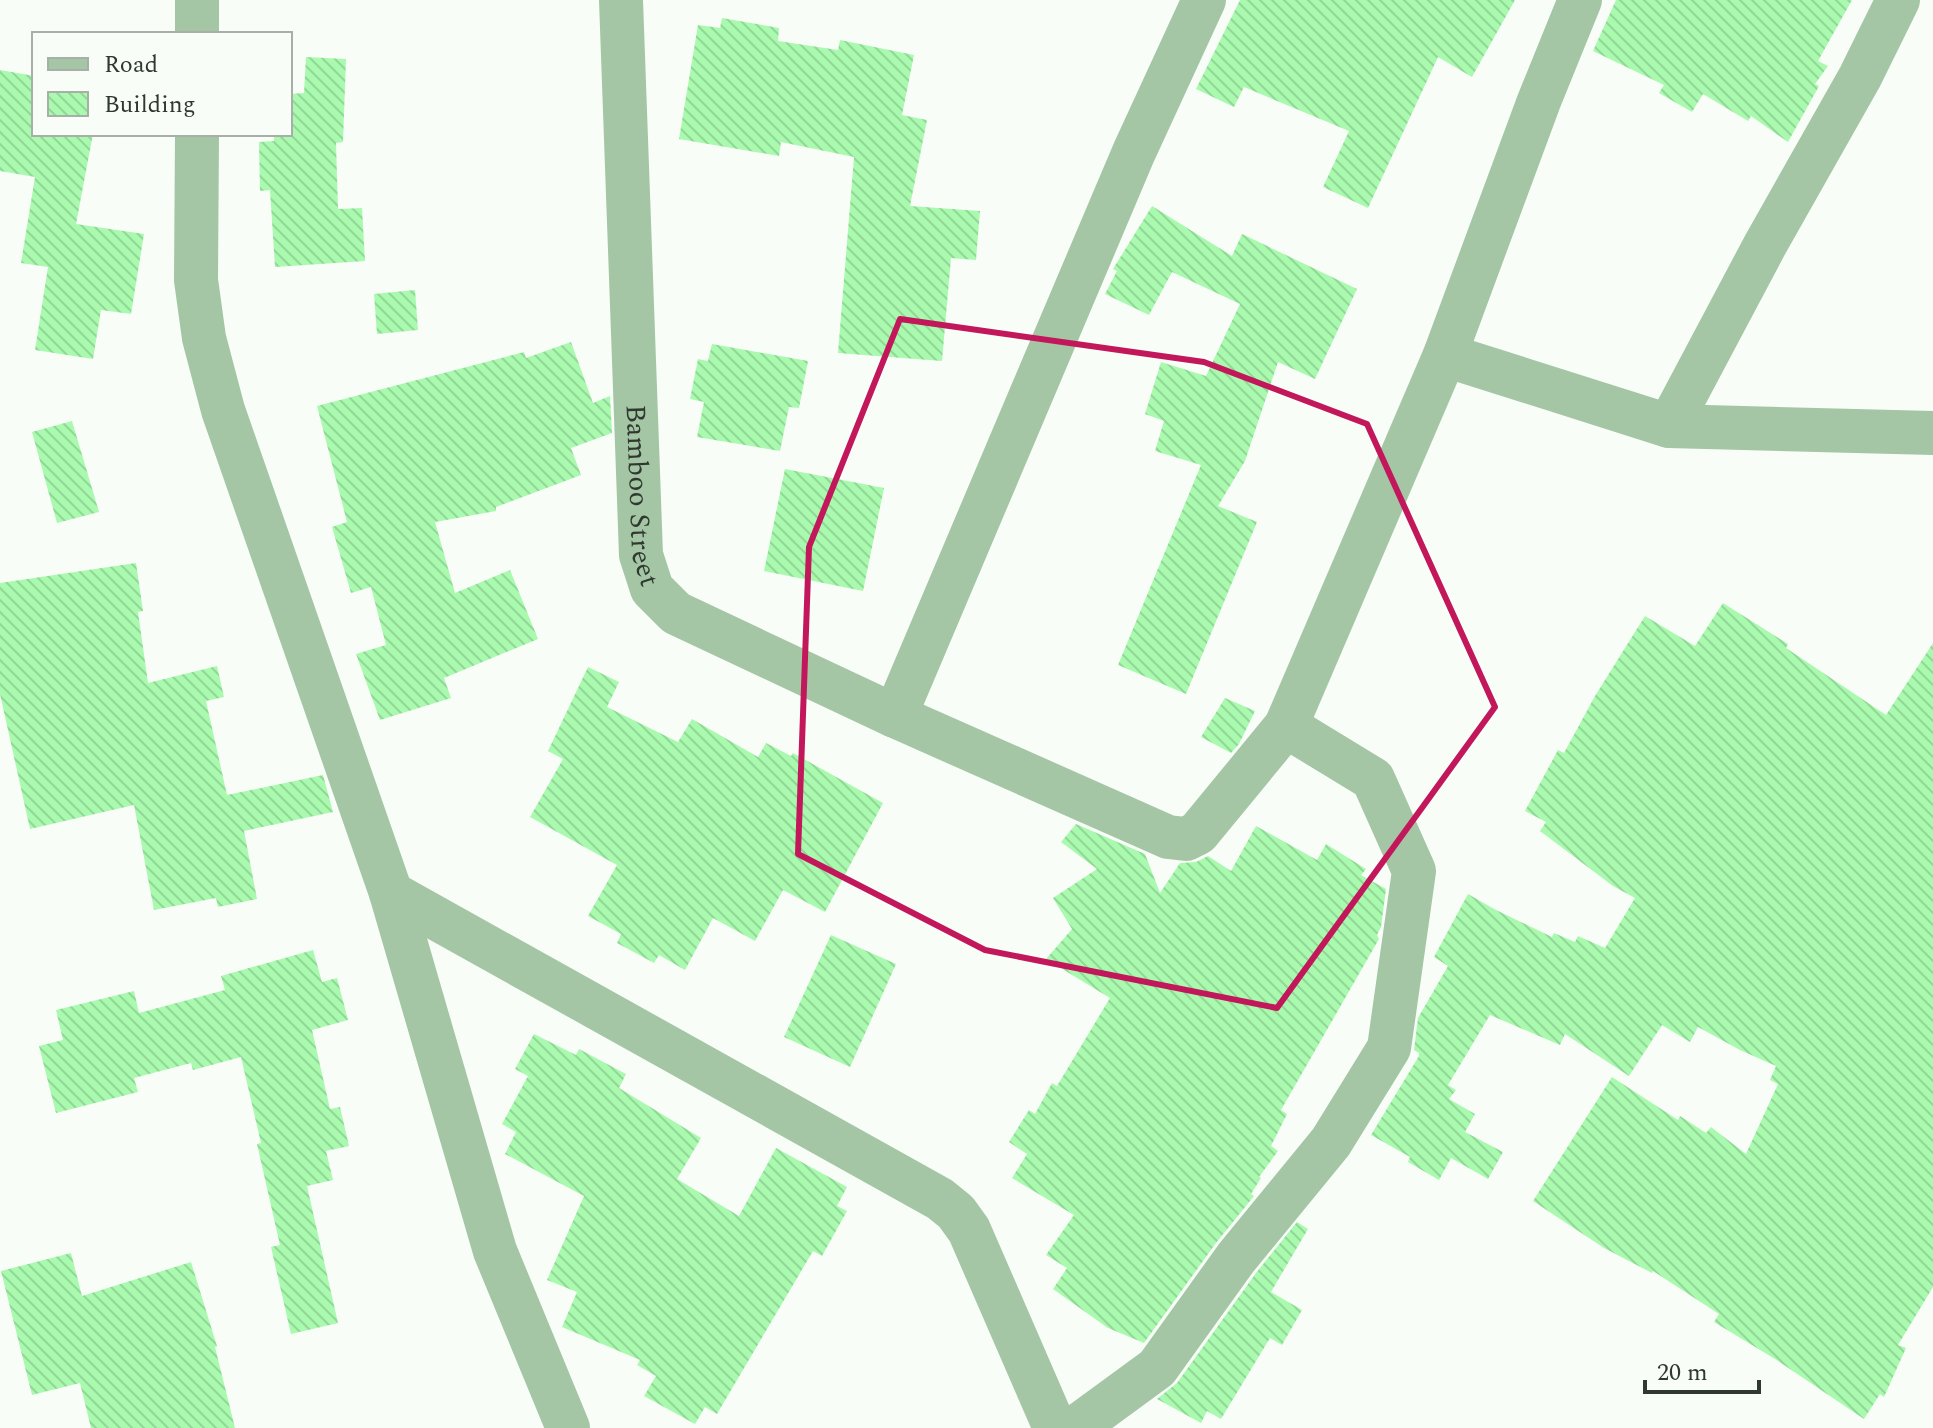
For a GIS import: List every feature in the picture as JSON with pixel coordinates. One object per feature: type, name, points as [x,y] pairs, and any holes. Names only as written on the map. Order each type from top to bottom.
[{"type":"street","points":[[197,0],[197,32]]},
{"type":"street","name":"Bamboo Street","points":[[621,0],[641,555],[652,589],[676,613],[895,716],[1168,837],[1186,839],[1198,833],[1286,726]]},
{"type":"street","points":[[895,716],[1134,152],[1204,0]]},
{"type":"street","points":[[1075,1428],[1157,1368],[1236,1258],[1331,1142],[1389,1048],[1414,871],[1373,779],[1286,726],[1445,355],[1539,101],[1580,0]]},
{"type":"street","points":[[1669,426],[1765,245],[1860,77],[1898,0]]},
{"type":"street","points":[[197,136],[196,280],[204,338],[223,410],[391,893],[495,1251],[568,1428]]},
{"type":"street","points":[[1445,355],[1669,426],[1933,433]]},
{"type":"street","points":[[391,893],[940,1199],[956,1212],[969,1230],[1055,1428]]},
{"type":"highlighted area","points":[[900,319],[1204,362],[1367,424],[1495,707],[1277,1008],[985,950],[798,854],[809,547]]},
{"type":"building","points":[[1240,0],[1515,0],[1472,77],[1438,57],[1368,208],[1323,187],[1349,131],[1244,87],[1234,107],[1196,89]]},
{"type":"building","points":[[1616,0],[1852,0],[1818,61],[1828,66],[1815,84],[1819,86],[1788,142],[1751,116],[1748,121],[1703,94],[1692,112],[1659,93],[1664,85],[1593,51]]},
{"type":"building","points":[[722,18],[779,28],[778,41],[838,50],[840,40],[914,55],[902,115],[927,120],[910,206],[980,211],[976,260],[951,258],[942,361],[838,353],[854,157],[781,142],[779,156],[679,139],[698,25],[720,28]]},
{"type":"building","points":[[306,57],[346,59],[343,142],[336,143],[338,209],[362,208],[365,261],[275,267],[270,190],[260,191],[259,142],[274,141],[274,136],[292,136],[292,94],[304,93]]},
{"type":"building","points":[[0,70],[32,76],[32,136],[93,136],[76,224],[144,234],[131,314],[101,310],[93,359],[35,350],[48,267],[21,263],[35,177],[0,171]]},
{"type":"building","points":[[1152,206],[1232,256],[1242,234],[1357,289],[1315,379],[1278,362],[1245,461],[1218,506],[1257,522],[1186,694],[1118,665],[1201,465],[1155,451],[1164,421],[1145,414],[1161,362],[1206,376],[1240,304],[1172,272],[1149,315],[1105,294],[1117,271],[1113,269]]},
{"type":"building","points":[[415,290],[418,330],[377,334],[374,294]]},
{"type":"building","points":[[571,342],[593,403],[610,396],[612,433],[571,448],[581,475],[496,507],[496,511],[435,522],[455,593],[510,570],[538,639],[444,678],[451,698],[380,720],[356,654],[386,645],[371,587],[351,593],[332,527],[347,522],[317,406],[524,352],[526,358]]},
{"type":"building","points":[[712,344],[808,361],[799,408],[789,407],[780,451],[697,437],[704,402],[690,399],[698,359],[708,361]]},
{"type":"building","points":[[72,421],[99,512],[57,523],[32,432]]},
{"type":"building","points":[[785,469],[884,488],[863,591],[764,571]]},
{"type":"building","points":[[136,563],[143,611],[138,612],[148,683],[217,666],[224,697],[206,701],[227,795],[323,775],[333,812],[244,831],[257,899],[218,907],[216,898],[154,910],[134,805],[30,829],[0,694],[0,583]]},
{"type":"building","points":[[1723,603],[1788,644],[1786,648],[1886,715],[1933,643],[1933,1287],[1898,1345],[1906,1348],[1884,1397],[1880,1394],[1864,1419],[1714,1322],[1719,1314],[1653,1271],[1604,1248],[1533,1201],[1612,1077],[1678,1120],[1680,1116],[1706,1133],[1711,1127],[1746,1154],[1778,1084],[1770,1080],[1776,1066],[1698,1027],[1690,1042],[1662,1025],[1629,1076],[1565,1034],[1560,1045],[1490,1015],[1448,1085],[1456,1090],[1449,1099],[1475,1114],[1465,1132],[1503,1152],[1488,1179],[1451,1158],[1439,1180],[1408,1162],[1410,1157],[1371,1135],[1419,1056],[1414,1050],[1418,1018],[1448,966],[1434,957],[1468,894],[1552,937],[1554,933],[1575,942],[1578,936],[1605,948],[1635,898],[1613,886],[1540,831],[1546,822],[1525,811],[1558,750],[1564,753],[1645,616],[1695,646]]},
{"type":"building","points":[[588,667],[619,682],[607,707],[678,742],[692,719],[758,757],[766,743],[791,756],[793,753],[883,803],[825,912],[783,890],[755,941],[713,918],[685,970],[659,955],[654,963],[617,943],[621,934],[588,916],[617,865],[530,817],[563,759],[548,751]]},
{"type":"building","points":[[1225,698],[1255,711],[1239,744],[1231,753],[1201,737]]},
{"type":"building","points":[[1076,824],[1145,854],[1160,893],[1180,863],[1196,862],[1208,856],[1231,871],[1256,826],[1317,860],[1326,844],[1366,869],[1361,875],[1386,889],[1377,935],[1379,939],[1281,1110],[1287,1114],[1271,1146],[1278,1151],[1259,1177],[1251,1194],[1254,1196],[1144,1343],[1108,1328],[1053,1289],[1067,1268],[1046,1255],[1074,1215],[1012,1178],[1027,1154],[1009,1142],[1029,1110],[1035,1114],[1052,1083],[1057,1086],[1110,998],[1046,959],[1072,929],[1053,898],[1097,869],[1061,842]]},
{"type":"building","points":[[831,935],[896,964],[850,1067],[784,1037]]},
{"type":"building","points":[[313,950],[322,982],[337,978],[348,1020],[312,1030],[330,1109],[340,1107],[349,1146],[326,1151],[333,1180],[307,1186],[338,1323],[291,1334],[271,1247],[280,1245],[241,1057],[193,1070],[191,1063],[134,1078],[138,1092],[56,1113],[39,1046],[63,1040],[56,1010],[134,991],[139,1013],[225,990],[221,976]]},
{"type":"building","points":[[534,1034],[576,1055],[579,1049],[626,1074],[619,1088],[701,1138],[677,1179],[739,1216],[776,1148],[847,1187],[837,1206],[847,1211],[822,1256],[813,1251],[717,1414],[705,1407],[695,1424],[644,1396],[656,1376],[637,1365],[640,1360],[562,1327],[577,1292],[547,1280],[584,1196],[505,1154],[516,1132],[502,1124],[528,1076],[515,1069]]},
{"type":"building","points":[[1297,1222],[1308,1229],[1271,1292],[1302,1310],[1282,1345],[1270,1338],[1221,1419],[1207,1411],[1201,1423],[1157,1399],[1177,1383]]},
{"type":"building","points":[[71,1253],[82,1296],[191,1262],[217,1346],[235,1428],[91,1428],[80,1383],[32,1395],[1,1271]]}]
